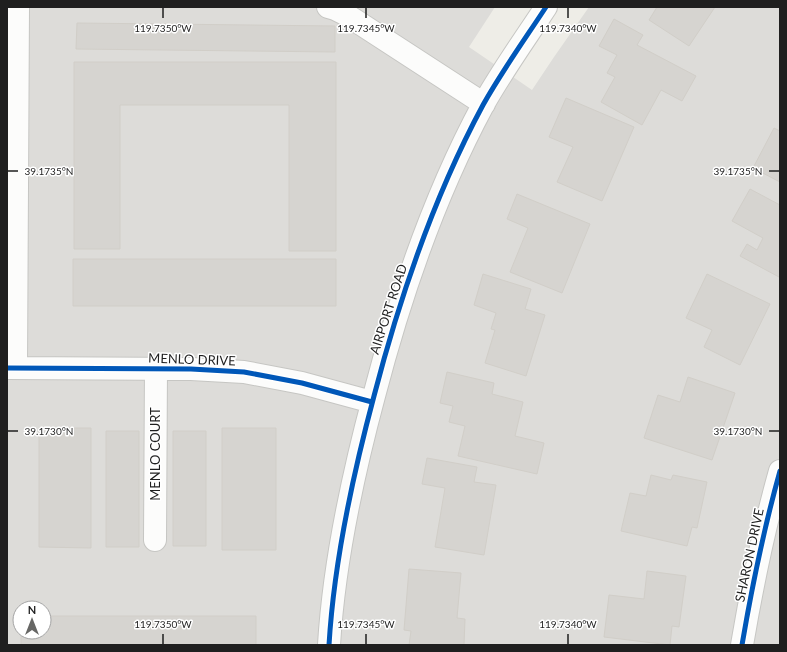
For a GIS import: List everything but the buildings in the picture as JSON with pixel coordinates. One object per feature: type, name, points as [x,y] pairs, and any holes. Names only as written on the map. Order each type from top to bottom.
[{"type":"street","points":[[12,368],[18,7]]},
{"type":"street","points":[[328,7],[347,15],[484,104]]},
{"type":"street","name":"AIRPORT ROAD","points":[[329,645],[334,585],[340,544],[361,444],[386,349],[416,258],[441,196],[484,104],[546,7]]},
{"type":"street","name":"MENLO DRIVE","points":[[12,368],[156,368],[215,370],[258,374],[372,402]]},
{"type":"street","name":"MENLO COURT","points":[[155,540],[156,368]]},
{"type":"street","name":"SHARON DRIVE","points":[[742,645],[750,598],[765,528],[780,471]]},
{"type":"shaded area","points":[[7,7],[495,7],[469,47],[532,90],[589,7],[780,7],[780,645],[7,645]]},
{"type":"cycle path","points":[[329,645],[335,582],[351,489],[384,359],[407,284],[434,211],[465,140],[498,80],[546,7]]},
{"type":"cycle path","points":[[7,368],[191,369],[244,372],[302,383],[372,402]]},
{"type":"cycle path","points":[[742,645],[759,557],[780,471]]}]
